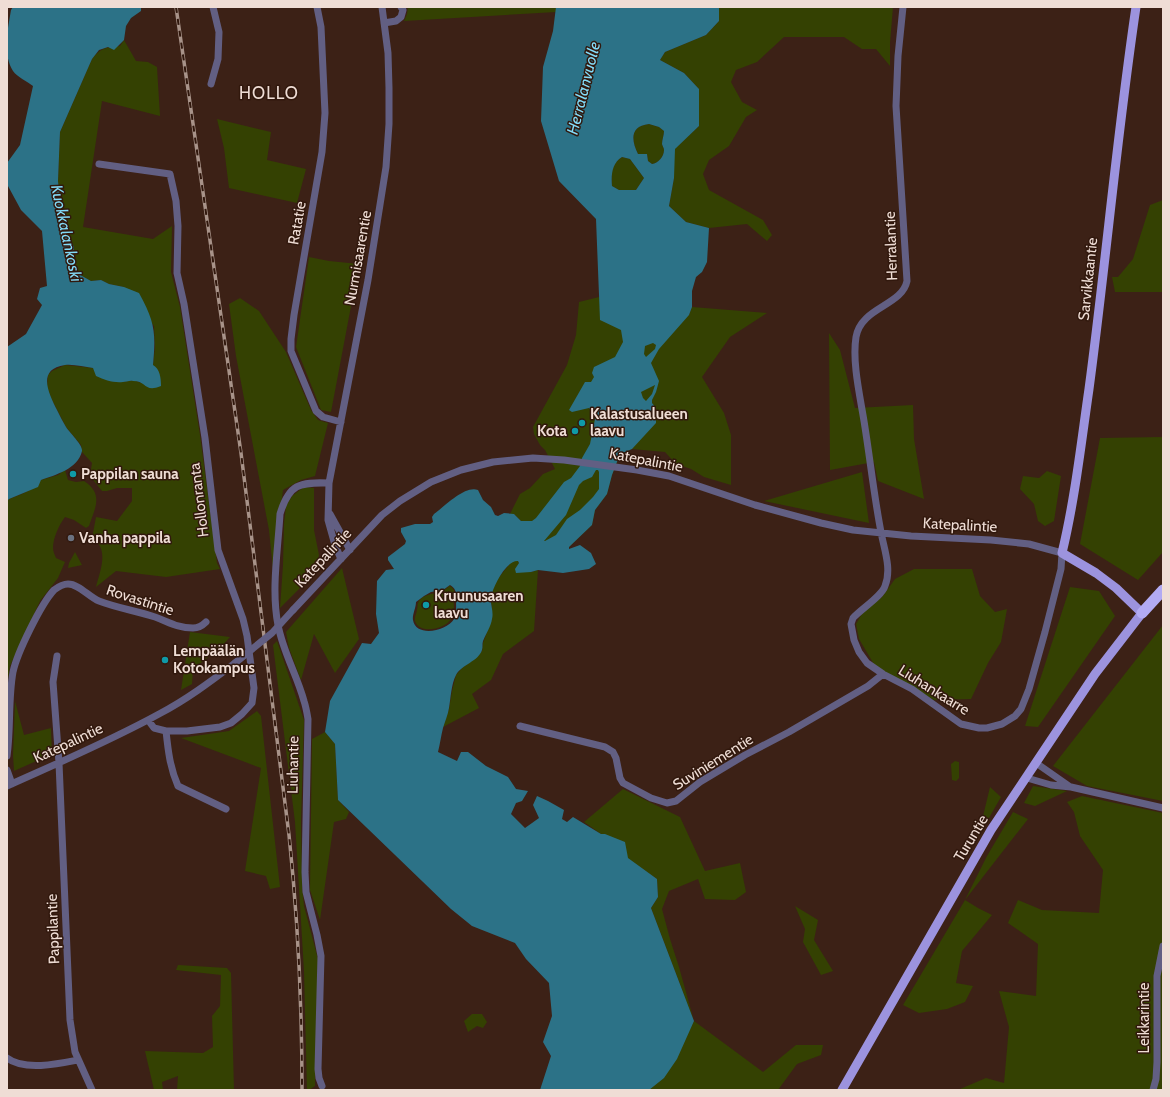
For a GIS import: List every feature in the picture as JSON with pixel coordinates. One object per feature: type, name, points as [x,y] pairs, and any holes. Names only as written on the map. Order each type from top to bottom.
[{"type":"highway","points":[[1142,613],[1163,590]]},
{"type":"main road","name":"Sarvikkaantie","points":[[1062,553],[1068,530],[1078,467],[1095,345],[1123,100],[1136,7]]},
{"type":"main road","name":"Katepalintie","points":[[1062,553],[1096,573],[1116,588],[1142,613]]},
{"type":"main road","name":"Turuntie","points":[[842,1090],[991,830],[1099,669],[1142,613]]},
{"type":"street","points":[[211,84],[218,60],[219,32],[213,7]]},
{"type":"street","name":"Ratatie","points":[[317,7],[322,34],[325,98],[323,144],[294,315],[291,351],[316,411],[323,417],[341,422]]},
{"type":"street","name":"Nurmisaarentie","points":[[341,559],[335,545],[328,520],[329,483],[368,280],[386,167],[389,124],[389,88],[382,7]]},
{"type":"street","points":[[384,23],[396,21],[401,17],[403,10],[401,7]]},
{"type":"street","name":"Herralantie","points":[[881,533],[858,382],[856,336],[861,325],[868,316],[902,293],[907,280],[896,106],[898,56],[903,7]]},
{"type":"street","name":"Hollonranta","points":[[99,164],[170,174],[176,201],[177,273],[184,304],[205,438],[218,550],[243,619],[247,636],[254,688],[252,703],[231,723],[220,727],[206,730],[166,731],[154,728],[148,720]]},
{"type":"street","name":"Katepalintie","points":[[9,785],[59,763],[148,720],[208,683],[272,633],[382,515],[400,501],[432,482],[478,466],[512,459],[533,458],[564,460],[637,470],[669,476],[755,505],[853,530],[911,536],[991,540],[1029,544],[1062,553]]},
{"type":"street","name":"Liuhantie","points":[[322,1086],[318,1069],[322,956],[306,892],[305,872],[308,719],[304,701],[280,635],[275,594],[280,514],[284,502],[292,489],[300,485],[310,483],[329,483]]},
{"type":"street","points":[[328,511],[350,550]]},
{"type":"street","name":"Liuhankaarre","points":[[881,533],[887,561],[888,574],[886,585],[882,592],[853,618],[851,624],[854,640],[859,652],[867,663],[883,674],[912,689],[961,724],[972,727],[987,728],[1002,724],[1015,716],[1022,709],[1037,660],[1061,569],[1062,553]]},
{"type":"street","name":"Rovastintie","points":[[7,756],[11,686],[17,658],[49,597],[61,585],[69,584],[75,586],[98,601],[156,618],[168,624],[193,628],[202,626],[206,622]]},
{"type":"street","name":"Pappilantie","points":[[57,656],[53,682],[59,763],[70,1020],[78,1060],[92,1090]]},
{"type":"street","name":"Suviniementie","points":[[520,726],[606,747],[613,752],[616,758],[620,778],[623,783],[651,798],[667,803],[676,801],[700,782],[746,755],[790,732],[868,686],[883,674]]},
{"type":"street","points":[[166,731],[170,761],[178,786],[226,809]]},
{"type":"street","points":[[1036,763],[1071,787]]},
{"type":"street","points":[[7,770],[9,785]]},
{"type":"street","points":[[1027,778],[1051,785],[1071,787],[1163,808]]},
{"type":"street","name":"Leikkarintie","points":[[1152,1090],[1156,1079],[1157,1062],[1157,976],[1163,946]]},
{"type":"street","points":[[7,1058],[19,1064],[27,1065],[65,1063],[78,1060]]},
{"type":"green space","points":[[408,7],[556,7],[556,12],[404,21]]},
{"type":"green space","points":[[719,7],[893,7],[890,66],[876,49],[862,49],[844,37],[784,37],[757,62],[736,70],[731,82],[742,102],[757,110],[746,117],[729,146],[709,160],[703,174],[709,190],[763,220],[772,235],[767,241],[747,224],[709,228],[686,222],[669,206],[674,178],[674,149],[699,126],[699,89],[684,73],[660,60],[665,52],[706,35],[719,21]]},
{"type":"green space","points":[[124,40],[136,61],[148,62],[157,67],[160,116],[102,101],[83,227],[153,239],[172,226],[171,272],[180,307],[200,435],[217,563],[220,569],[166,577],[116,571],[96,587],[101,568],[102,555],[99,544],[94,539],[93,533],[96,517],[117,521],[132,501],[132,488],[117,488],[102,491],[90,476],[92,463],[82,452],[81,445],[66,427],[51,398],[47,387],[48,375],[52,371],[65,365],[93,368],[122,382],[134,380],[141,383],[153,365],[155,348],[154,326],[124,287],[109,284],[101,280],[91,281],[75,272],[72,263],[74,247],[62,217],[58,181],[60,132],[92,59],[98,52],[104,49],[120,46]]},
{"type":"green space","points":[[217,119],[271,132],[267,160],[306,169],[297,203],[229,188],[224,148]]},
{"type":"green space","points":[[649,124],[659,127],[664,131],[662,144],[664,150],[663,155],[658,161],[652,164],[648,161],[647,154],[638,154],[633,139],[635,131],[638,128]]},
{"type":"green space","points":[[622,157],[630,159],[644,178],[636,190],[619,190],[612,186],[612,170],[618,160]]},
{"type":"green space","points":[[1163,200],[1163,292],[1115,292],[1112,277],[1118,277],[1133,259],[1150,205]]},
{"type":"green space","points":[[309,257],[359,264],[331,412],[321,410],[296,347]]},
{"type":"green space","points":[[599,297],[689,315],[692,307],[767,313],[730,337],[702,377],[724,413],[731,435],[731,485],[704,477],[691,469],[676,464],[665,452],[632,449],[620,454],[607,494],[595,510],[592,525],[569,547],[569,549],[537,545],[521,521],[514,514],[510,514],[520,494],[530,488],[543,474],[555,469],[545,450],[540,445],[534,434],[533,427],[567,365],[576,335],[579,302]]},
{"type":"green space","points":[[240,298],[259,311],[286,352],[311,410],[318,420],[328,423],[315,476],[301,480],[283,490],[273,570],[269,530],[236,356],[229,304]]},
{"type":"green space","points":[[829,333],[840,350],[855,408],[913,405],[914,439],[924,499],[878,481],[874,462],[830,470]]},
{"type":"green space","points":[[1163,437],[1163,552],[1138,580],[1080,544],[1100,438]]},
{"type":"green space","points":[[65,470],[68,480],[76,482],[84,481],[90,486],[96,496],[95,507],[89,526],[86,528],[74,520],[65,517],[55,536],[53,551],[56,558],[65,562],[58,578],[40,601],[10,666],[7,685],[7,501],[30,490],[41,480],[58,475]]},
{"type":"green space","points":[[1047,471],[1061,476],[1054,521],[1045,526],[1038,521],[1034,504],[1020,489],[1023,476],[1039,478]]},
{"type":"green space","points":[[862,472],[869,523],[764,501]]},
{"type":"green space","points":[[304,487],[314,488],[314,530],[319,555],[317,566],[299,589],[280,608],[286,506],[292,496]]},
{"type":"green space","points":[[75,552],[82,565],[68,568],[69,563]]},
{"type":"green space","points":[[512,561],[518,561],[531,572],[538,570],[534,631],[503,654],[491,680],[472,694],[479,708],[443,727],[449,709],[456,675],[482,651],[483,643],[492,618],[491,597],[494,586],[496,581]]},
{"type":"green space","points":[[342,568],[359,639],[335,673],[314,634],[301,680],[289,648],[286,632]]},
{"type":"green space","points":[[914,569],[972,569],[980,596],[995,612],[1007,609],[1001,642],[988,663],[971,699],[934,700],[875,666],[859,639],[856,624],[863,612],[882,597],[895,579]]},
{"type":"green space","points":[[449,586],[454,591],[454,611],[448,623],[444,626],[433,629],[422,628],[417,625],[415,618],[420,599],[446,589]]},
{"type":"green space","points":[[1070,587],[1099,591],[1115,616],[1038,727],[1025,726]]},
{"type":"green space","points":[[1163,625],[1163,801],[1087,786],[1053,766]]},
{"type":"green space","points":[[190,632],[230,637],[220,648],[193,669],[192,684],[181,690]]},
{"type":"green space","points":[[277,641],[304,720],[301,822],[302,886],[304,906],[318,959],[315,1086],[309,1090],[307,1090],[304,971],[295,822],[273,645]]},
{"type":"green space","points":[[15,701],[24,735],[51,728],[52,754],[14,771],[13,755]]},
{"type":"green space","points":[[257,711],[261,716],[280,887],[270,889],[266,876],[245,871],[261,768],[181,738],[229,731]]},
{"type":"green space","points":[[325,732],[335,744],[338,800],[349,812],[346,819],[334,822],[320,920],[310,890],[312,739]]},
{"type":"green space","points":[[955,761],[959,762],[959,778],[956,781],[952,780],[951,764]]},
{"type":"green space","points":[[1033,786],[1067,791],[1035,806],[1024,803]]},
{"type":"green space","points":[[990,787],[1001,797],[978,837]]},
{"type":"green space","points":[[623,789],[680,817],[705,871],[740,863],[746,892],[735,900],[705,899],[698,879],[669,891],[662,909],[694,1021],[651,908],[658,897],[657,879],[627,858],[605,834],[601,834],[584,822]]},
{"type":"green space","points":[[1082,796],[1163,813],[1163,1090],[960,1089],[986,1078],[1004,1083],[1009,1027],[999,991],[1036,996],[1038,944],[1008,923],[1018,900],[1042,910],[1099,913],[1103,870],[1080,836],[1074,812],[1067,802]]},
{"type":"green space","points":[[1013,812],[1028,819],[965,900],[987,856]]},
{"type":"green space","points":[[965,900],[992,915],[962,951],[956,983],[973,986],[965,1002],[947,1009],[919,1013],[903,1005]]},
{"type":"green space","points":[[795,906],[818,920],[814,940],[833,971],[821,975],[803,942],[805,929]]},
{"type":"green space","points":[[178,965],[227,968],[231,973],[234,1090],[177,1090],[178,1076],[162,1082],[163,1090],[154,1090],[145,1051],[203,1053],[213,1047],[212,1016],[220,1006],[221,975],[176,970]]},
{"type":"green space","points":[[472,1014],[482,1014],[487,1022],[483,1028],[477,1026],[468,1032],[464,1021]]},
{"type":"green space","points":[[694,1021],[763,1072],[796,1045],[823,1045],[821,1055],[797,1064],[778,1090],[649,1090],[687,1034]]},
{"type":"water","name":"Kuokkalankoski","points":[[13,7],[141,7],[141,11],[131,18],[126,26],[124,40],[114,50],[108,47],[99,50],[92,59],[60,132],[58,181],[62,217],[74,247],[72,263],[75,272],[91,281],[101,280],[139,293],[148,312],[153,328],[153,365],[159,371],[161,386],[151,388],[138,382],[109,381],[96,376],[93,368],[75,365],[56,367],[50,371],[47,383],[48,390],[65,425],[82,448],[82,451],[80,457],[71,467],[41,480],[38,487],[7,501],[7,347],[26,334],[42,305],[37,299],[40,288],[47,286],[42,231],[21,210],[8,186],[7,163],[20,145],[33,86],[13,71],[8,57],[7,33],[11,10]]},
{"type":"water","name":"Herralanvuolle","points":[[556,7],[719,7],[719,21],[706,35],[665,52],[660,60],[684,73],[699,89],[699,126],[675,149],[674,178],[669,206],[686,222],[709,228],[707,262],[702,272],[696,277],[692,291],[692,307],[689,315],[659,349],[651,363],[659,381],[652,400],[652,403],[656,408],[656,423],[632,449],[620,454],[607,494],[595,510],[592,525],[569,547],[569,549],[580,545],[591,553],[596,564],[589,569],[563,573],[538,570],[516,573],[515,569],[519,563],[518,561],[513,562],[505,569],[497,581],[492,593],[491,624],[483,641],[482,650],[474,660],[459,671],[454,679],[449,711],[443,728],[438,752],[457,761],[461,752],[468,752],[486,766],[508,777],[516,789],[528,791],[522,801],[516,803],[511,814],[525,828],[539,818],[533,805],[537,796],[564,810],[562,819],[567,822],[573,817],[601,834],[605,834],[625,842],[628,858],[657,879],[658,897],[651,908],[694,1021],[677,1059],[664,1078],[649,1090],[540,1090],[551,1056],[543,1042],[552,1016],[549,983],[526,959],[515,943],[472,926],[451,909],[338,800],[335,744],[325,732],[330,701],[362,643],[371,644],[379,633],[376,614],[377,581],[386,570],[394,569],[388,560],[388,557],[405,544],[406,541],[401,532],[401,528],[415,524],[430,524],[433,522],[432,517],[434,514],[461,493],[473,489],[478,490],[483,500],[491,507],[495,515],[498,516],[504,513],[514,514],[521,521],[532,521],[564,482],[571,478],[580,466],[582,458],[590,444],[595,419],[593,412],[589,408],[572,412],[569,410],[585,382],[591,382],[594,377],[592,373],[594,367],[615,357],[623,342],[621,330],[600,320],[596,219],[559,181],[541,121],[543,67],[553,31]],"holes":[[[649,124],[659,127],[664,131],[662,144],[664,153],[658,161],[652,164],[648,161],[647,154],[638,154],[634,144],[633,139],[635,131],[643,125]],[[622,157],[630,159],[644,178],[636,190],[619,190],[612,186],[612,174],[616,163]],[[653,343],[656,345],[655,349],[646,357],[644,354],[645,346]],[[655,385],[652,394],[646,401],[641,392]],[[596,470],[598,470],[599,489],[593,497],[580,510],[567,519],[556,535],[544,541],[566,515],[579,485],[583,481],[592,477]],[[450,585],[455,590],[456,594],[456,612],[454,619],[445,627],[432,631],[425,631],[415,626],[413,616],[416,602],[431,592],[443,590]]]},
{"type":"railway","points":[[176,7],[241,453],[289,835],[299,962],[302,1090]]},
{"type":"place","name":"Kalastusalueen laavu","points":[[582,423]]},
{"type":"place","name":"Kota","points":[[575,431]]},
{"type":"place","name":"Pappilan sauna","points":[[73,474]]},
{"type":"place","name":"Vanha pappila","points":[[71,538]]},
{"type":"place","name":"Kruunusaaren laavu","points":[[426,605]]},
{"type":"place","name":"Lempäälän Kotokampus","points":[[165,660]]},
{"type":"district","name":"HOLLO","points":[[269,93]]}]
